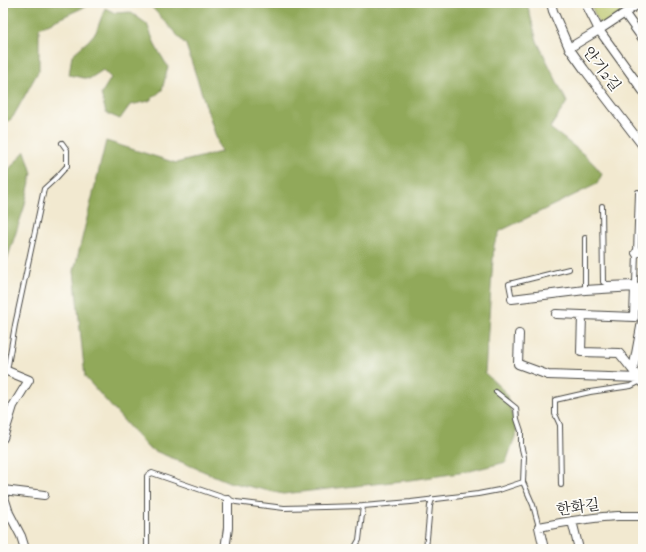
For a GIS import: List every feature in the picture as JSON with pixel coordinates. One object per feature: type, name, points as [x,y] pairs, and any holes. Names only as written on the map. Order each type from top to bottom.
[{"type":"street","name":"안기2길","points":[[551,3],[569,48],[643,146]]},
{"type":"street","points":[[587,3],[587,6],[599,30],[643,91]]},
{"type":"street","points":[[569,48],[625,14],[640,3]]},
{"type":"street","points":[[625,14],[643,39]]},
{"type":"street","points":[[512,299],[585,290],[638,287],[634,317],[556,314]]},
{"type":"street","points":[[582,316],[581,352],[619,353],[642,380]]},
{"type":"street","points":[[633,370],[643,316]]},
{"type":"street","points":[[519,334],[518,364],[548,375],[642,380]]},
{"type":"street","points":[[3,438],[13,406],[29,380],[5,371]]},
{"type":"street","points":[[3,490],[44,495]]},
{"type":"street","points":[[3,494],[9,513],[21,536],[25,549]]},
{"type":"street","points":[[224,549],[228,528],[228,500]]},
{"type":"street","name":"한화길","points":[[544,549],[540,527],[572,521],[617,516],[643,516]]},
{"type":"street","points":[[572,521],[579,549]]},
{"type":"lane","points":[[5,371],[44,189],[67,166],[67,150],[62,143]]},
{"type":"lane","points":[[602,206],[603,282],[607,284],[638,287],[638,192]]},
{"type":"lane","points":[[585,238],[585,290]]},
{"type":"lane","points":[[512,299],[509,284],[569,270]]},
{"type":"lane","points":[[561,485],[560,425],[555,414],[555,400],[590,392],[631,386],[642,380]]},
{"type":"lane","points":[[496,392],[516,408],[521,431],[521,445],[524,457],[523,482],[533,505],[540,527]]},
{"type":"lane","points":[[147,549],[147,476],[152,473],[228,500],[284,508],[363,506],[478,494],[499,490],[523,482]]},
{"type":"lane","points":[[426,549],[432,499]]},
{"type":"lane","points":[[354,549],[359,540],[363,506]]},
{"type":"green space","points":[[3,3],[93,3],[39,28],[39,70],[13,117],[3,127]]},
{"type":"green space","points":[[148,3],[527,3],[537,41],[567,102],[550,128],[585,155],[602,174],[597,184],[500,231],[494,245],[485,373],[506,393],[517,431],[506,462],[466,472],[410,480],[283,494],[229,482],[148,448],[85,377],[74,271],[106,141],[176,163],[221,152],[186,45]]},
{"type":"green space","points":[[590,3],[620,3],[624,11],[601,26]]},
{"type":"green space","points":[[105,8],[115,13],[130,12],[147,24],[156,47],[168,67],[162,90],[149,101],[130,105],[120,119],[106,113],[101,94],[111,78],[103,70],[89,79],[69,75],[72,55],[96,32]]},
{"type":"green space","points":[[25,151],[32,173],[24,208],[3,272],[3,176]]}]
